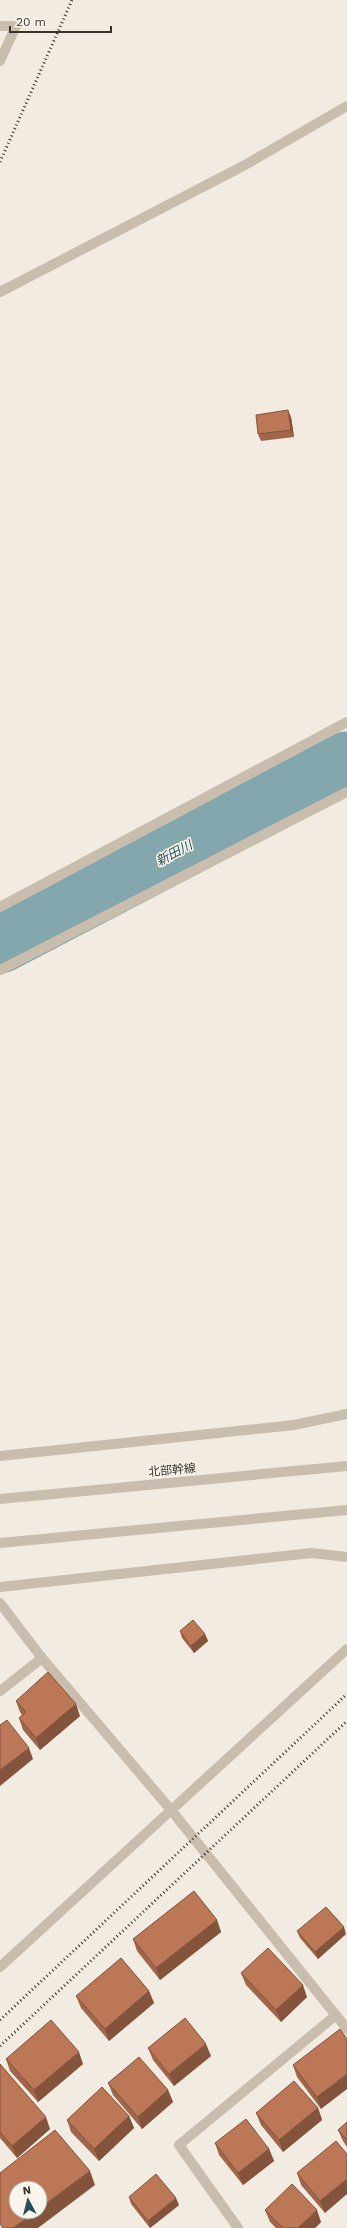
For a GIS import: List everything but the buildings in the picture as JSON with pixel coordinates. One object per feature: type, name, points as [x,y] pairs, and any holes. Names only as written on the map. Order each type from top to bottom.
[{"type":"street","points":[[0,26],[16,26],[0,60]]},
{"type":"street","points":[[0,292],[245,165],[347,106]]},
{"type":"street","points":[[0,907],[347,722]]},
{"type":"street","points":[[0,970],[347,792]]},
{"type":"street","points":[[0,1456],[294,1425],[347,1414]]},
{"type":"street","name":"北部幹線","points":[[0,1499],[347,1466]]},
{"type":"street","points":[[0,1543],[347,1510]]},
{"type":"street","points":[[0,1587],[312,1553],[347,1557]]},
{"type":"street","points":[[0,1602],[42,1658],[171,1810],[347,2028]]},
{"type":"street","points":[[0,1967],[347,1649]]},
{"type":"street","points":[[0,1691],[42,1658]]},
{"type":"street","points":[[238,2228],[179,2145],[336,2015]]},
{"type":"waterway","name":"新田川","points":[[0,943],[347,762]]},
{"type":"railway","points":[[0,162],[72,0]]},
{"type":"railway","points":[[0,2020],[347,1694]]},
{"type":"railway","points":[[0,2046],[347,1721]]}]
